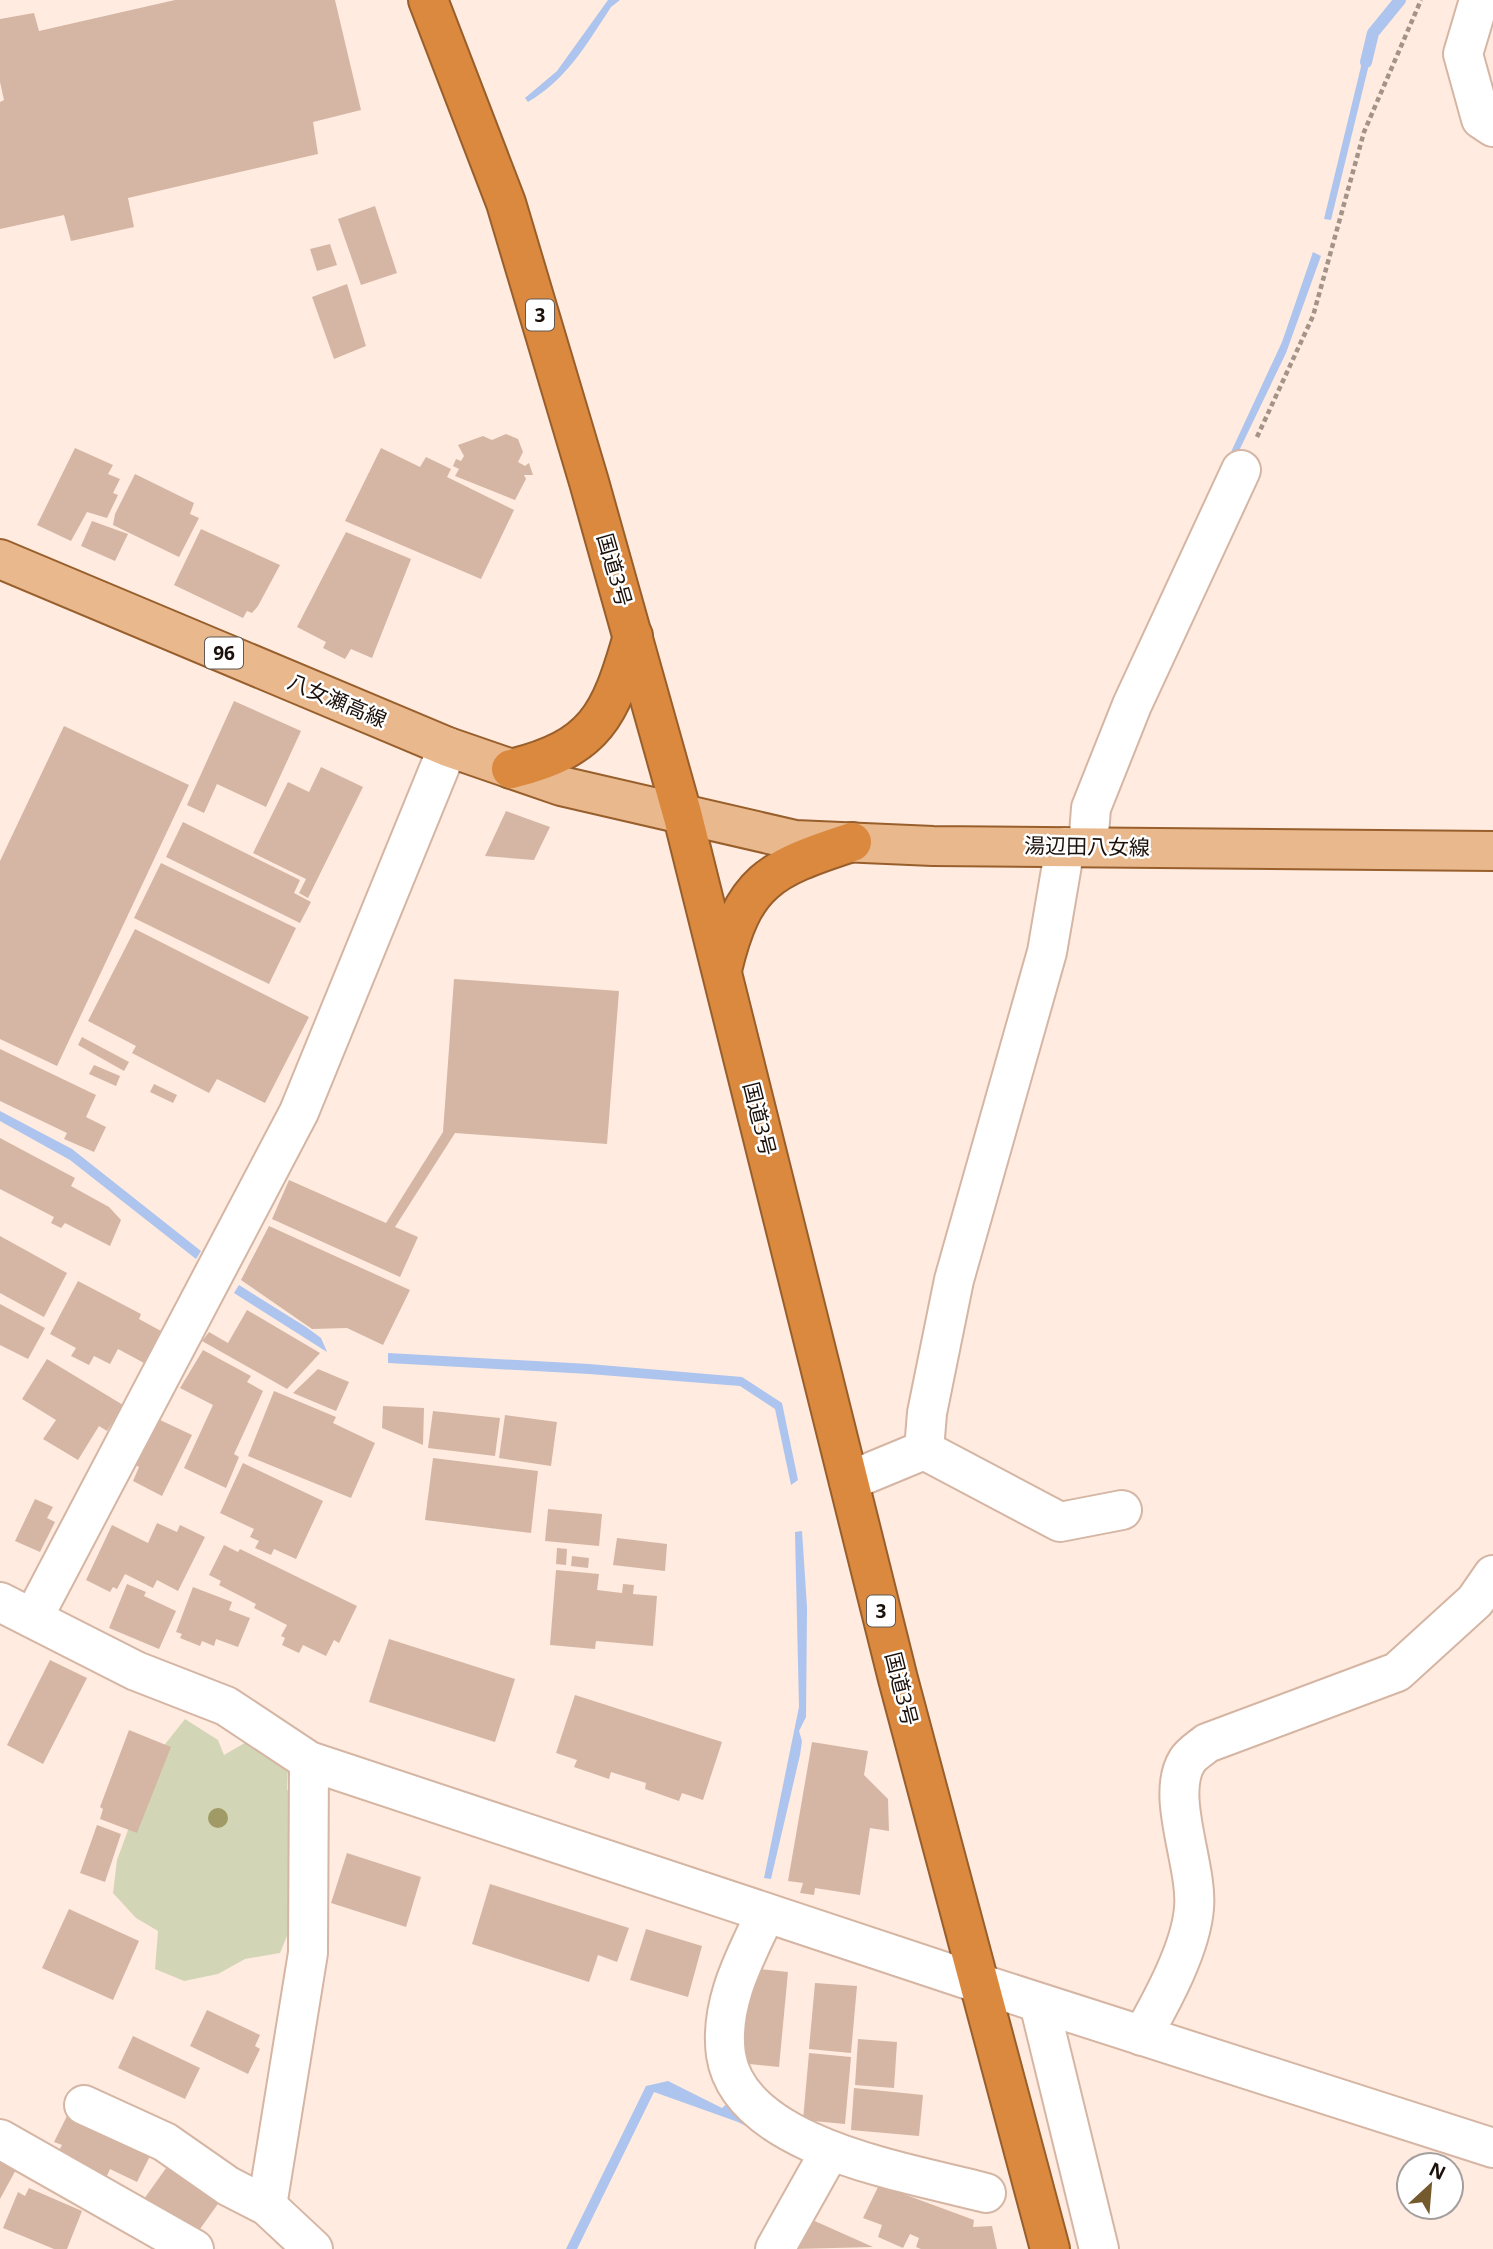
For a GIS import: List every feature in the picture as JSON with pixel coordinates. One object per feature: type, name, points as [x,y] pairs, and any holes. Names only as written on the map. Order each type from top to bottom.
[{"type":"highway","name":"国道3号","points":[[428,0],[506,203],[633,636],[683,817],[978,1983],[1050,2249]]},
{"type":"highway","points":[[511,769],[574,746],[595,727],[620,679],[633,636]]},
{"type":"highway","points":[[722,971],[730,933],[744,905],[760,884],[779,869],[852,842]]},
{"type":"main road","name":"八女瀬高線","points":[[0,559],[448,747],[561,786],[683,817]]},
{"type":"main road","name":"湯辺田八女線","points":[[683,817],[795,840],[1077,847],[1493,851]]},
{"type":"street","points":[[1479,0],[1463,54],[1481,119],[1493,127]]},
{"type":"street","points":[[924,1450],[927,1413],[954,1280],[1077,847],[1132,705],[1241,470]]},
{"type":"street","points":[[448,747],[299,1112],[16,1610],[136,1671],[226,1706],[309,1761],[1039,2003],[1493,2148]]},
{"type":"street","points":[[849,1481],[924,1450]]},
{"type":"street","points":[[924,1450],[1060,1522],[1122,1510]]},
{"type":"street","points":[[1142,2036],[1163,2000],[1194,1910],[1194,1879],[1178,1792],[1187,1761],[1207,1742],[1397,1672],[1475,1601],[1490,1583]]},
{"type":"street","points":[[267,2206],[308,1953],[309,1761]]},
{"type":"street","points":[[766,1913],[738,1971],[727,2016],[726,2055],[735,2082],[758,2111],[796,2135],[831,2151],[986,2193]]},
{"type":"street","points":[[1039,2003],[1099,2249]]},
{"type":"street","points":[[84,2105],[164,2142],[228,2186],[267,2206],[313,2249]]},
{"type":"street","points":[[0,2139],[194,2249]]},
{"type":"street","points":[[775,2249],[831,2151]]},
{"type":"path","points":[[1241,470],[1313,316],[1364,132],[1421,0]]},
{"type":"green space","points":[[185,1719],[218,1740],[224,1755],[255,1737],[288,1763],[287,1789],[299,1812],[296,1914],[280,1953],[245,1959],[218,1974],[184,1981],[155,1969],[158,1931],[136,1918],[113,1893],[117,1860],[128,1830],[128,1791]]},
{"type":"water","points":[[608,0],[620,0],[611,7],[565,72],[528,102],[525,98],[557,71]]},
{"type":"water","points":[[1366,46],[1373,48],[1331,220],[1324,219]]},
{"type":"water","points":[[1313,252],[1321,256],[1286,353],[1237,455],[1231,452],[1282,342]]},
{"type":"water","points":[[0,1111],[72,1149],[201,1251],[196,1259],[70,1160],[0,1121]]},
{"type":"water","points":[[239,1285],[321,1338],[327,1352],[234,1293]]},
{"type":"water","points":[[388,1353],[589,1364],[742,1377],[782,1403],[798,1480],[791,1485],[775,1409],[740,1386],[589,1374],[388,1363]]},
{"type":"water","points":[[802,1531],[807,1607],[806,1717],[799,1731],[802,1741],[800,1755],[771,1879],[764,1878],[799,1707],[795,1532]]},
{"type":"water","points":[[668,2081],[722,2108],[730,2101],[798,2148],[793,2157],[767,2137],[738,2122],[654,2092],[577,2249],[566,2249],[646,2086]]},
{"type":"building","points":[[175,0],[335,0],[361,110],[313,122],[318,154],[128,198],[134,227],[71,241],[64,215],[0,229],[0,102],[4,100],[0,82],[0,19],[34,13],[39,31]]},
{"type":"building","points":[[375,206],[397,273],[361,285],[338,219]]},
{"type":"building","points":[[330,244],[337,265],[317,271],[310,249]]},
{"type":"building","points":[[347,284],[366,346],[334,359],[312,297]]},
{"type":"building","points":[[506,434],[518,439],[523,452],[518,462],[525,466],[529,463],[533,475],[524,475],[526,479],[515,500],[455,476],[459,469],[453,466],[456,459],[461,461],[464,456],[458,445],[483,436],[492,440]]},
{"type":"building","points":[[75,448],[113,465],[108,474],[120,479],[113,493],[118,495],[107,518],[87,512],[71,541],[37,525]]},
{"type":"building","points":[[381,448],[420,467],[426,457],[451,469],[447,477],[514,510],[481,579],[345,521]]},
{"type":"building","points":[[135,474],[194,503],[190,514],[199,518],[179,557],[113,525],[115,514]]},
{"type":"building","points":[[92,521],[128,534],[115,561],[81,546]]},
{"type":"building","points":[[201,529],[280,565],[258,606],[252,613],[247,611],[243,618],[174,585]]},
{"type":"building","points":[[346,532],[411,559],[372,658],[351,649],[345,659],[323,648],[326,642],[297,627]]},
{"type":"building","points":[[234,701],[301,731],[266,807],[217,784],[204,813],[187,805]]},
{"type":"building","points":[[64,726],[189,785],[57,1066],[0,1039],[0,861]]},
{"type":"building","points":[[321,767],[363,787],[308,898],[299,893],[306,879],[253,853],[288,782],[309,792]]},
{"type":"building","points":[[506,811],[550,827],[534,860],[485,856]]},
{"type":"building","points":[[183,822],[300,880],[294,893],[311,902],[300,923],[166,857]]},
{"type":"building","points":[[161,863],[296,928],[269,984],[134,918]]},
{"type":"building","points":[[135,929],[309,1017],[265,1103],[217,1079],[209,1093],[132,1053],[136,1046],[88,1021]]},
{"type":"building","points":[[454,979],[619,991],[607,1144],[455,1133],[395,1227],[418,1237],[400,1277],[272,1219],[289,1180],[386,1223],[443,1132]]},
{"type":"building","points":[[82,1037],[129,1062],[124,1071],[78,1045]]},
{"type":"building","points":[[0,1049],[96,1095],[86,1117],[106,1127],[94,1152],[64,1139],[67,1133],[0,1101]]},
{"type":"building","points":[[94,1065],[120,1076],[116,1086],[89,1074]]},
{"type":"building","points":[[154,1084],[177,1095],[173,1103],[150,1092]]},
{"type":"building","points":[[0,1138],[75,1178],[71,1186],[109,1207],[121,1220],[110,1246],[65,1223],[61,1228],[51,1223],[54,1217],[0,1189]]},
{"type":"building","points":[[269,1226],[410,1290],[383,1345],[347,1328],[312,1329],[241,1280]]},
{"type":"building","points":[[0,1236],[67,1273],[44,1317],[0,1293]]},
{"type":"building","points":[[78,1281],[141,1314],[139,1319],[161,1331],[144,1363],[118,1349],[110,1364],[94,1356],[89,1365],[71,1356],[76,1348],[50,1334]]},
{"type":"building","points":[[0,1304],[45,1328],[28,1359],[0,1345]]},
{"type":"building","points":[[247,1310],[320,1353],[287,1389],[202,1341],[209,1332],[228,1343]]},
{"type":"building","points":[[203,1350],[251,1376],[247,1382],[263,1391],[234,1454],[239,1457],[226,1488],[184,1468],[213,1405],[180,1388]]},
{"type":"building","points":[[47,1359],[123,1405],[107,1431],[99,1426],[78,1460],[43,1439],[56,1420],[22,1399]]},
{"type":"building","points":[[318,1369],[349,1382],[336,1411],[293,1393]]},
{"type":"building","points":[[274,1391],[336,1417],[333,1423],[375,1443],[351,1498],[248,1456]]},
{"type":"building","points":[[383,1406],[424,1408],[423,1445],[382,1428]]},
{"type":"building","points":[[433,1411],[500,1418],[495,1456],[428,1448]]},
{"type":"building","points":[[505,1415],[557,1422],[551,1466],[499,1458]]},
{"type":"building","points":[[158,1419],[192,1435],[162,1496],[133,1481],[139,1467],[136,1465]]},
{"type":"building","points":[[433,1458],[538,1471],[531,1533],[425,1520]]},
{"type":"building","points":[[243,1463],[323,1501],[296,1559],[274,1549],[271,1555],[255,1548],[259,1541],[250,1537],[254,1529],[220,1513]]},
{"type":"building","points":[[35,1499],[53,1507],[47,1518],[55,1522],[40,1552],[15,1541]]},
{"type":"building","points":[[548,1509],[602,1514],[599,1546],[545,1541]]},
{"type":"building","points":[[157,1523],[177,1532],[180,1525],[205,1537],[178,1591],[157,1580],[153,1588],[125,1574],[117,1589],[113,1587],[110,1592],[86,1580],[112,1525],[148,1543]]},
{"type":"building","points":[[617,1538],[667,1544],[665,1571],[613,1565]]},
{"type":"building","points":[[224,1545],[238,1552],[240,1549],[357,1606],[339,1643],[334,1640],[326,1656],[303,1645],[299,1653],[282,1645],[285,1638],[281,1636],[287,1625],[254,1608],[256,1604],[219,1585],[221,1581],[209,1575]]},
{"type":"building","points":[[557,1548],[567,1549],[566,1565],[556,1564]]},
{"type":"building","points":[[572,1556],[589,1558],[588,1568],[571,1566]]},
{"type":"building","points":[[556,1570],[599,1574],[597,1590],[622,1593],[623,1584],[634,1585],[633,1594],[657,1596],[653,1646],[596,1641],[595,1649],[550,1645]]},
{"type":"building","points":[[127,1584],[146,1592],[144,1596],[176,1611],[159,1649],[109,1628]]},
{"type":"building","points":[[193,1587],[232,1602],[229,1610],[250,1618],[238,1647],[216,1639],[214,1646],[202,1641],[200,1646],[180,1638],[182,1634],[176,1632]]},
{"type":"building","points":[[389,1639],[515,1679],[495,1742],[369,1702]]},
{"type":"building","points":[[50,1660],[87,1678],[43,1764],[7,1745]]},
{"type":"building","points":[[575,1695],[722,1742],[703,1800],[682,1793],[679,1801],[645,1789],[646,1783],[611,1772],[609,1779],[574,1767],[577,1760],[556,1753]]},
{"type":"building","points":[[129,1730],[171,1747],[137,1833],[100,1819],[103,1809],[100,1807]]},
{"type":"building","points":[[812,1742],[868,1751],[864,1775],[888,1799],[889,1831],[870,1828],[860,1895],[815,1888],[814,1895],[800,1893],[803,1883],[788,1881]]},
{"type":"building","points":[[97,1825],[121,1834],[105,1882],[80,1873]]},
{"type":"building","points":[[347,1853],[421,1877],[406,1927],[331,1903]]},
{"type":"building","points":[[490,1884],[629,1928],[617,1962],[598,1955],[589,1982],[472,1944]]},
{"type":"building","points":[[69,1909],[139,1941],[113,2000],[42,1968]]},
{"type":"building","points":[[646,1929],[702,1946],[688,1997],[630,1980]]},
{"type":"building","points":[[749,1968],[788,1972],[779,2067],[740,2063]]},
{"type":"building","points":[[815,1983],[857,1986],[851,2053],[809,2049]]},
{"type":"building","points":[[207,2010],[260,2035],[255,2046],[260,2049],[248,2074],[190,2046]]},
{"type":"building","points":[[133,2036],[200,2068],[185,2099],[118,2068]]},
{"type":"building","points":[[858,2039],[897,2042],[894,2088],[855,2085]]},
{"type":"building","points":[[809,2053],[851,2057],[845,2124],[803,2120]]},
{"type":"building","points":[[854,2088],[923,2095],[919,2136],[851,2130]]},
{"type":"building","points":[[68,2114],[151,2154],[137,2182],[110,2169],[105,2180],[56,2156],[62,2145],[54,2142]]},
{"type":"building","points":[[0,2156],[18,2166],[0,2199]]},
{"type":"building","points":[[169,2164],[220,2201],[195,2236],[144,2199]]},
{"type":"building","points":[[879,2185],[974,2220],[973,2227],[992,2226],[997,2249],[921,2249],[916,2247],[919,2238],[910,2234],[903,2248],[878,2237],[882,2225],[863,2218]]},
{"type":"building","points":[[29,2188],[82,2211],[67,2249],[54,2249],[3,2228],[18,2192],[25,2196]]},
{"type":"building","points":[[808,2218],[873,2247],[794,2249]]},
{"type":"waterway","points":[[1366,62],[1373,33],[1400,0]]}]
